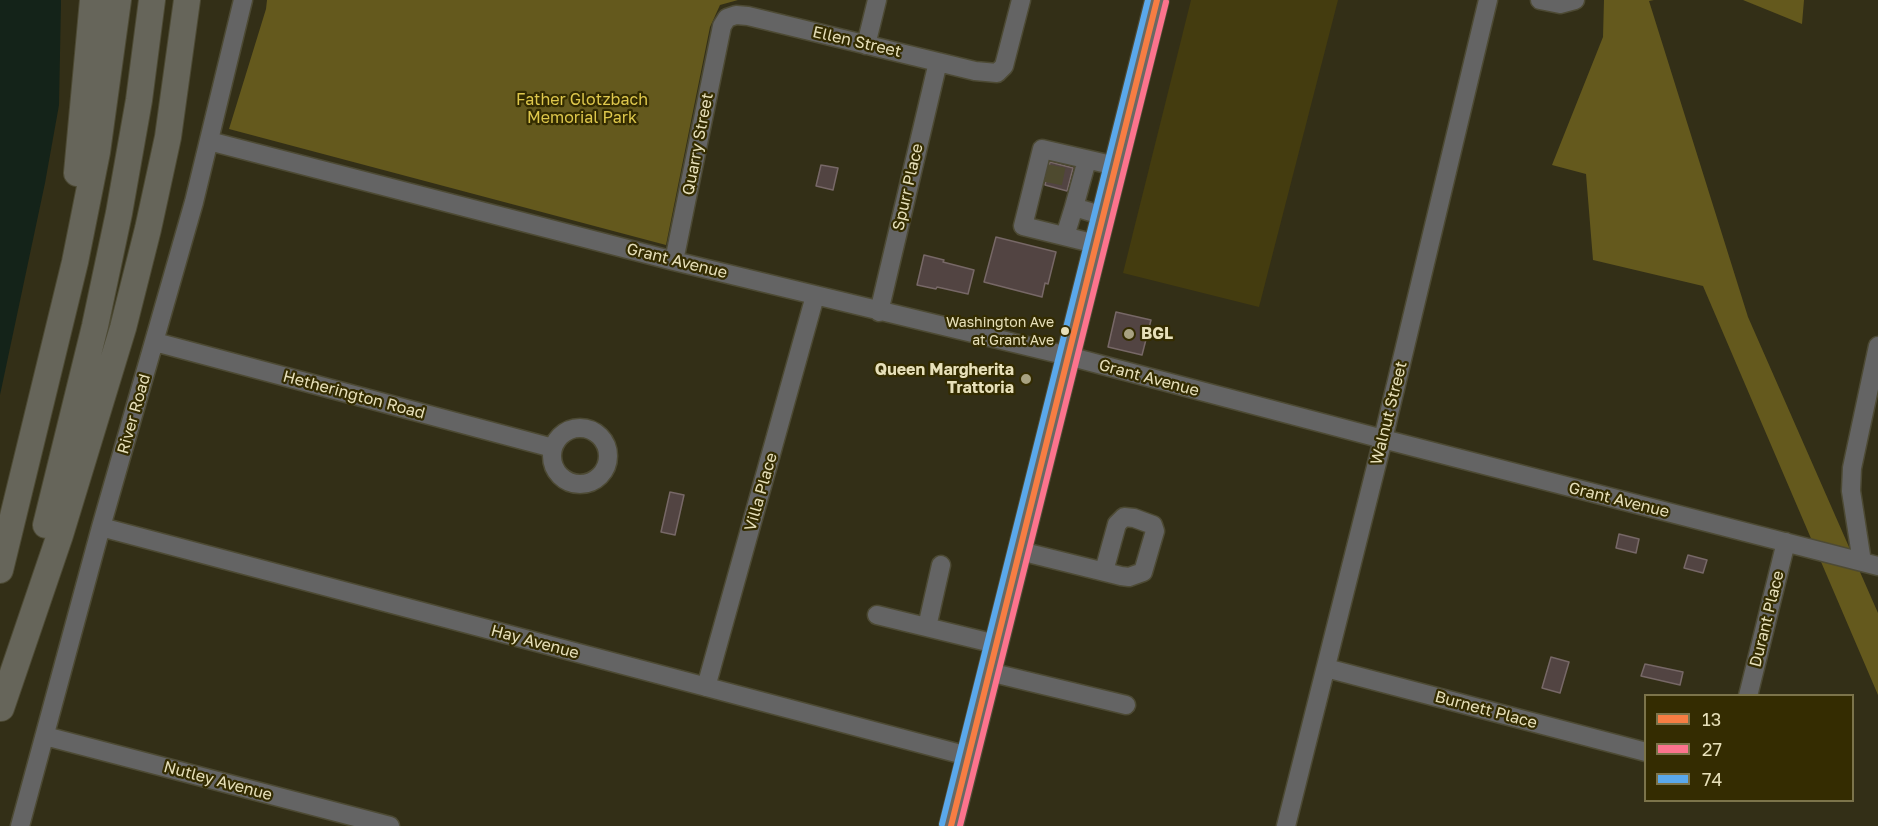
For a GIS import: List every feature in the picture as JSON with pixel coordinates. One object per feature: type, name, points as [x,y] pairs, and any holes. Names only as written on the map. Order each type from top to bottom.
[{"type":"highway","points":[[62,318],[93,0]]},
{"type":"highway","points":[[0,570],[62,318],[97,152],[118,0]]},
{"type":"highway","points":[[0,710],[108,269],[136,123],[152,0]]},
{"type":"highway","points":[[0,710],[60,535],[123,328],[148,230],[168,137],[187,0]]},
{"type":"main road","points":[[951,826],[1157,0]]},
{"type":"street","name":"River Road","points":[[20,826],[101,527],[194,202],[243,0]]},
{"type":"street","points":[[866,45],[877,0]]},
{"type":"street","name":"Ellen Street","points":[[722,26],[727,18],[736,15],[748,16],[975,71],[997,73],[1004,66],[1021,0]]},
{"type":"street","name":"Walnut Street","points":[[1286,826],[1383,439],[1488,0]]},
{"type":"street","points":[[1540,0],[1560,4],[1575,0]]},
{"type":"street","name":"Quarry Street","points":[[674,261],[722,26]]},
{"type":"street","name":"Spurr Place","points":[[879,312],[938,62]]},
{"type":"street","name":"Grant Avenue","points":[[209,141],[674,261],[1068,356],[1870,564]]},
{"type":"street","points":[[1096,244],[1023,226],[1041,172],[1042,149],[1116,166]]},
{"type":"street","points":[[1065,236],[1079,180],[1088,160]]},
{"type":"street","points":[[1079,180],[1110,188]]},
{"type":"street","points":[[1074,207],[1104,216]]},
{"type":"street","name":"Villa Place","points":[[706,687],[815,296]]},
{"type":"street","name":"Hetherington Road","points":[[155,342],[553,448]]},
{"type":"street","points":[[1870,564],[1851,491],[1851,468],[1878,346]]},
{"type":"street","name":"Hay Avenue","points":[[101,527],[968,756]]},
{"type":"street","name":"Durant Place","points":[[1748,694],[1786,542]]},
{"type":"street","points":[[1020,551],[1104,572]]},
{"type":"street","points":[[927,627],[941,565]]},
{"type":"street","points":[[877,615],[996,644]]},
{"type":"street","name":"Burnett Place","points":[[1326,669],[1644,751]]},
{"type":"street","points":[[989,672],[1126,705]]},
{"type":"street","name":"Nutley Avenue","points":[[45,736],[390,826]]},
{"type":"shaded area","points":[[0,0],[61,0],[59,105],[45,183],[0,395]]},
{"type":"shaded area","points":[[1191,0],[1338,0],[1259,307],[1123,273]]},
{"type":"green space","name":"Father Glotzbach Memorial Park","points":[[267,0],[738,0],[720,5],[710,27],[666,245],[229,129]]},
{"type":"green space","points":[[1604,0],[1654,0],[1649,1],[1748,317],[1878,613],[1878,695],[1703,286],[1593,260],[1586,174],[1552,165],[1603,37]]},
{"type":"green space","points":[[1743,0],[1804,0],[1802,24]]},
{"type":"building","points":[[1050,162],[1073,168],[1067,191],[1045,185]]},
{"type":"building","points":[[821,165],[838,168],[833,190],[816,186]]},
{"type":"building","points":[[996,237],[1056,252],[1048,284],[1045,283],[1042,297],[984,282]]},
{"type":"building","points":[[924,255],[974,270],[968,294],[917,285]]},
{"type":"building","name":"BGL","points":[[1116,312],[1151,320],[1142,355],[1108,347]]},
{"type":"building","points":[[670,492],[684,495],[675,535],[661,532]]},
{"type":"building","points":[[1619,534],[1639,539],[1636,553],[1616,548]]},
{"type":"building","points":[[1688,555],[1707,560],[1703,573],[1684,568]]},
{"type":"building","points":[[1551,657],[1569,662],[1560,693],[1542,688]]},
{"type":"building","points":[[1645,664],[1683,672],[1680,685],[1641,676]]},
{"type":"tunnel","points":[[1046,173],[1076,179]]},
{"type":"transit line","name":"74","points":[[942,824],[1148,0]]},
{"type":"transit line","name":"13","points":[[951,826],[1157,0]]},
{"type":"transit line","name":"27","points":[[960,826],[1166,2]]},
{"type":"place","name":"Washington Ave at Grant Ave","points":[[1065,331]]},
{"type":"place","name":"BGL","points":[[1129,334]]},
{"type":"place","name":"Queen Margherita Trattoria","points":[[1026,379]]}]
